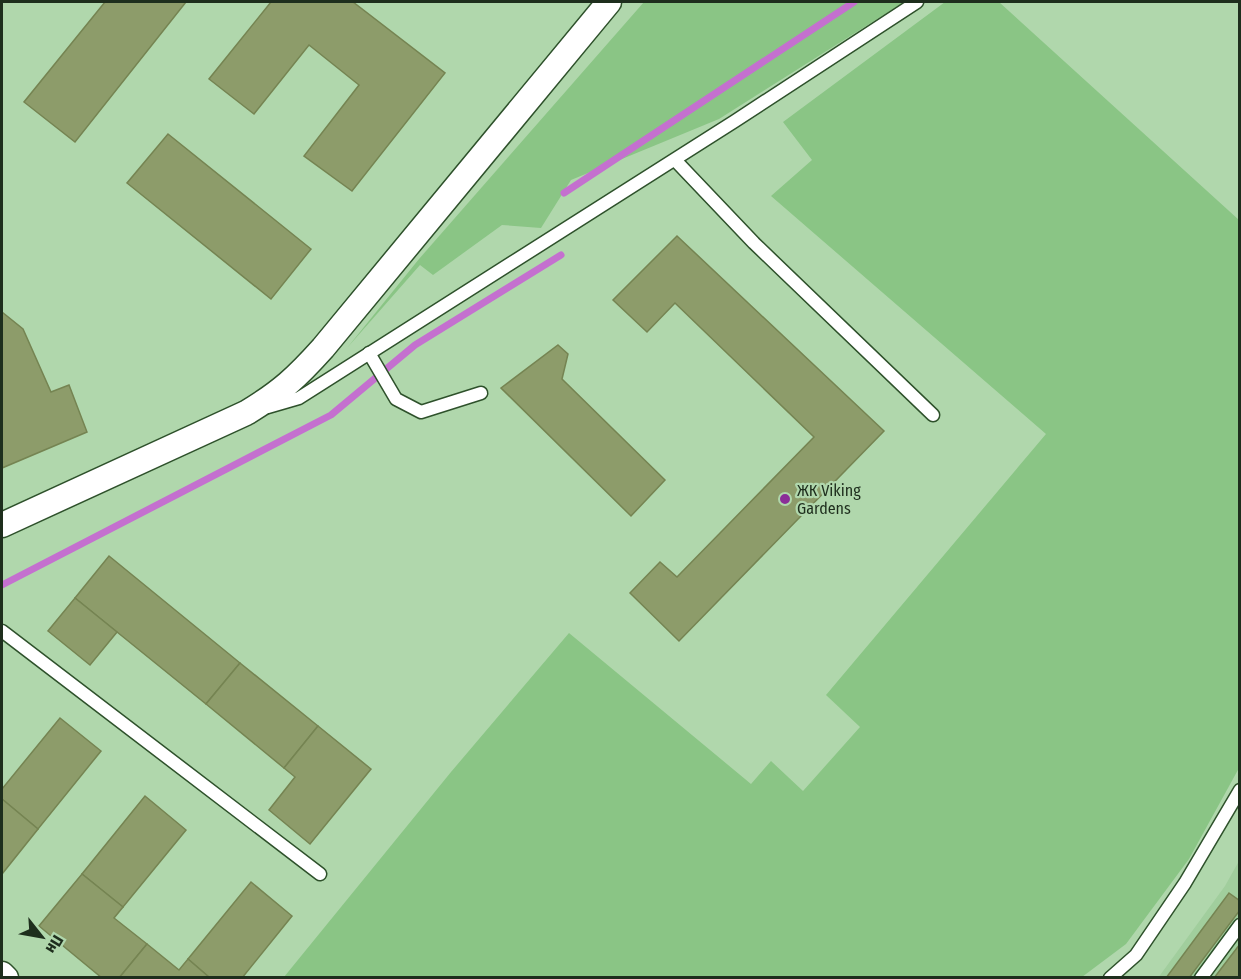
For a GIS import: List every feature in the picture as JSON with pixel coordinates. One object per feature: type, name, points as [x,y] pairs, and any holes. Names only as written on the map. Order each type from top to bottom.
[{"type":"street","points":[[2,525],[246,412],[282,390],[311,361],[609,2]]},
{"type":"street","points":[[2,974],[6,978]]},
{"type":"lane","points":[[246,412],[299,398],[675,160],[917,2]]},
{"type":"lane","points":[[675,160],[754,243],[933,415]]},
{"type":"lane","points":[[369,353],[396,399],[421,412],[481,393]]},
{"type":"lane","points":[[2,631],[320,874]]},
{"type":"lane","points":[[1110,978],[1136,956],[1185,884],[1239,790]]},
{"type":"lane","points":[[1201,978],[1239,925]]},
{"type":"shaded area","points":[[644,2],[904,2],[719,119],[571,180],[541,228],[502,225],[433,275],[420,265],[347,348],[419,259]]},
{"type":"shaded area","points":[[945,2],[999,2],[1239,220],[1239,768],[1189,859],[1126,944],[1082,977],[284,977],[451,772],[569,633],[751,784],[771,761],[803,791],[860,727],[826,695],[1046,434],[771,196],[812,160],[783,122]]},
{"type":"shaded area","points":[[1239,861],[1239,977],[1158,978],[1225,886]]},
{"type":"building","points":[[105,2],[186,2],[75,142],[24,102]]},
{"type":"building","points":[[271,2],[353,2],[445,73],[352,191],[304,156],[359,85],[309,45],[254,114],[209,79]]},
{"type":"building","points":[[168,134],[311,249],[271,299],[127,183]]},
{"type":"building","name":"ЖК Viking Gardens","points":[[677,236],[884,431],[679,641],[630,593],[660,562],[677,577],[814,437],[675,303],[647,332],[613,300]]},
{"type":"building","points":[[2,312],[23,329],[51,392],[69,385],[87,432],[2,468]]},
{"type":"building","points":[[558,345],[568,354],[562,379],[665,480],[631,516],[501,388]]},
{"type":"building","points":[[109,556],[240,663],[206,704],[75,598]]},
{"type":"building","points":[[75,598],[117,632],[90,665],[48,631]]},
{"type":"building","points":[[240,663],[318,726],[284,768],[206,704]]},
{"type":"building","points":[[60,718],[101,751],[38,829],[2,799],[2,789]]},
{"type":"building","points":[[318,726],[371,769],[310,844],[269,810],[295,777],[284,768]]},
{"type":"building","points":[[145,796],[186,830],[123,907],[82,874]]},
{"type":"building","points":[[2,799],[38,829],[2,874]]},
{"type":"building","points":[[82,874],[123,907],[114,918],[147,944],[119,978],[102,978],[39,926]]},
{"type":"building","points":[[251,882],[292,916],[242,978],[210,978],[188,959]]},
{"type":"building","points":[[1229,893],[1240,901],[1240,910],[1189,978],[1166,978]]},
{"type":"building","points":[[147,944],[179,970],[188,959],[210,978],[119,978]]},
{"type":"building","points":[[1240,944],[1240,978],[1214,978]]},
{"type":"waterway","points":[[564,193],[854,2]]},
{"type":"waterway","points":[[2,585],[331,415],[415,345],[561,255]]},
{"type":"place","name":"ЖК Viking Gardens","points":[[785,499]]}]
